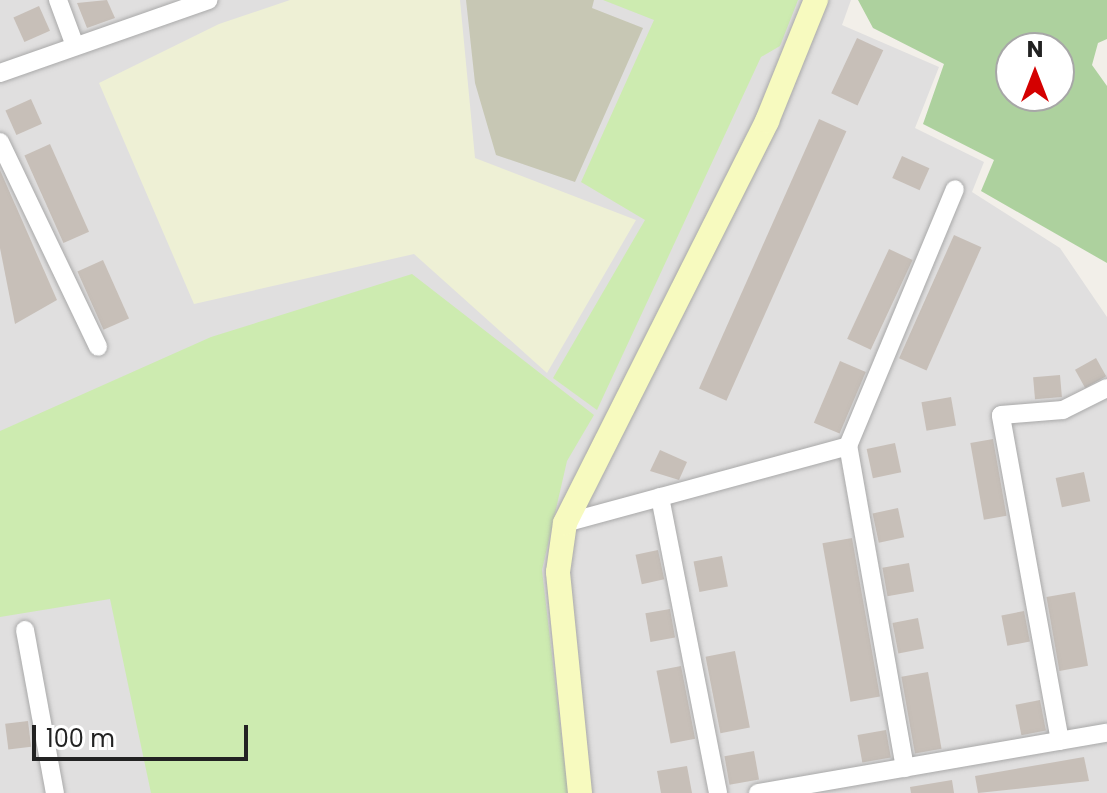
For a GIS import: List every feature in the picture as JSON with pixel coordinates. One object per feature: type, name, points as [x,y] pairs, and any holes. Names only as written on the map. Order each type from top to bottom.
[{"type":"main road","points":[[580,793],[558,572],[565,523],[767,121],[816,0]]},
{"type":"street","points":[[58,0],[75,46]]},
{"type":"street","points":[[0,73],[209,0]]},
{"type":"street","points":[[0,142],[98,347]]},
{"type":"street","points":[[905,768],[848,446],[955,189]]},
{"type":"street","points":[[1060,741],[1001,415],[1063,410],[1107,388]]},
{"type":"street","points":[[565,523],[848,446]]},
{"type":"street","points":[[660,497],[718,793]]},
{"type":"street","points":[[25,630],[55,793]]},
{"type":"street","points":[[758,793],[1107,733]]},
{"type":"shaded area","points":[[0,0],[851,0],[842,25],[939,67],[915,128],[984,162],[972,192],[1060,248],[1107,317],[1107,793],[0,793]]},
{"type":"shaded area","points":[[290,0],[460,0],[475,158],[636,220],[547,373],[414,254],[194,304],[99,83],[219,24]]},
{"type":"shaded area","points":[[466,0],[594,0],[592,8],[643,28],[575,182],[496,155],[475,83]]},
{"type":"green space","points":[[603,0],[798,0],[780,46],[761,57],[597,410],[553,378],[645,220],[581,182],[654,20]]},
{"type":"green space","points":[[858,0],[1107,0],[1107,39],[1098,43],[1092,65],[1107,86],[1107,263],[981,191],[994,160],[923,124],[944,64],[873,28]]},
{"type":"green space","points":[[412,274],[594,415],[567,461],[542,570],[568,793],[151,793],[110,599],[0,617],[0,431],[211,337]]},
{"type":"building","points":[[107,0],[115,18],[87,28],[77,3]]},
{"type":"building","points":[[39,6],[50,31],[24,42],[13,17]]},
{"type":"building","points":[[857,38],[883,50],[858,106],[831,93]]},
{"type":"building","points":[[31,99],[42,124],[16,135],[5,110]]},
{"type":"building","points":[[819,119],[846,131],[726,401],[699,388]]},
{"type":"building","points":[[50,144],[89,232],[63,243],[24,155]]},
{"type":"building","points":[[902,156],[929,168],[920,190],[892,178]]},
{"type":"building","points":[[0,170],[57,300],[15,324],[0,248]]},
{"type":"building","points":[[954,235],[981,247],[926,371],[899,358]]},
{"type":"building","points":[[889,249],[913,260],[871,350],[847,339]]},
{"type":"building","points":[[103,260],[129,318],[103,330],[77,271]]},
{"type":"building","points":[[1096,358],[1106,376],[1085,388],[1075,370]]},
{"type":"building","points":[[840,361],[866,372],[840,434],[814,423]]},
{"type":"building","points":[[1060,375],[1062,397],[1035,399],[1033,377]]},
{"type":"building","points":[[951,397],[956,426],[926,431],[921,402]]},
{"type":"building","points":[[993,439],[1007,516],[984,520],[970,443]]},
{"type":"building","points":[[895,443],[901,472],[873,478],[867,449]]},
{"type":"building","points":[[660,450],[687,462],[679,480],[650,471]]},
{"type":"building","points":[[1084,472],[1090,501],[1062,507],[1056,478]]},
{"type":"building","points":[[898,508],[904,537],[879,543],[873,513]]},
{"type":"building","points":[[852,538],[880,697],[850,702],[822,543]]},
{"type":"building","points":[[658,550],[664,579],[642,584],[636,555]]},
{"type":"building","points":[[722,556],[728,586],[699,592],[694,562]]},
{"type":"building","points":[[909,563],[914,592],[887,596],[882,568]]},
{"type":"building","points":[[1075,592],[1088,666],[1059,671],[1046,597]]},
{"type":"building","points":[[670,609],[675,638],[650,642],[645,613]]},
{"type":"building","points":[[1024,611],[1030,641],[1007,646],[1001,615]]},
{"type":"building","points":[[918,618],[924,648],[898,653],[892,623]]},
{"type":"building","points":[[735,651],[750,728],[720,733],[706,657]]},
{"type":"building","points":[[681,666],[695,739],[671,743],[656,671]]},
{"type":"building","points":[[928,672],[942,749],[915,754],[901,677]]},
{"type":"building","points":[[1040,700],[1046,730],[1021,735],[1015,705]]},
{"type":"building","points":[[28,721],[31,747],[8,750],[5,724]]},
{"type":"building","points":[[886,730],[891,758],[862,763],[857,735]]},
{"type":"building","points":[[754,751],[759,780],[729,785],[724,756]]},
{"type":"building","points":[[1084,757],[1089,781],[978,793],[975,776]]},
{"type":"building","points":[[687,766],[692,793],[661,793],[657,771]]},
{"type":"building","points":[[952,780],[954,793],[911,793],[910,787]]}]
